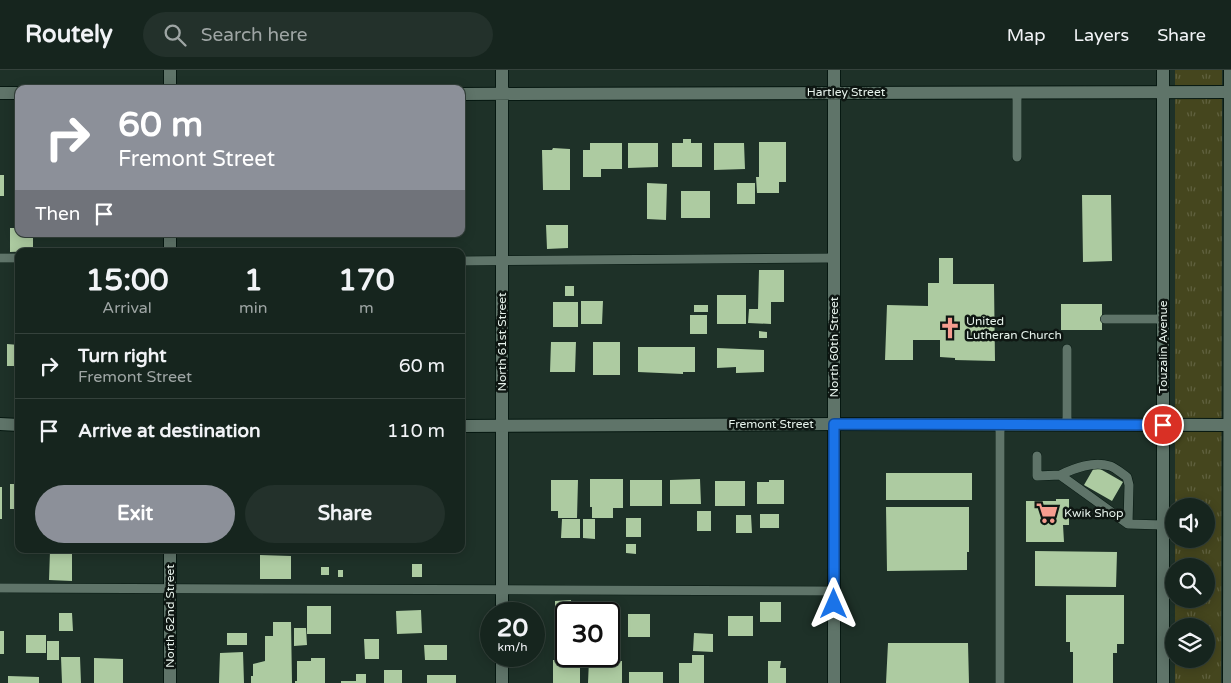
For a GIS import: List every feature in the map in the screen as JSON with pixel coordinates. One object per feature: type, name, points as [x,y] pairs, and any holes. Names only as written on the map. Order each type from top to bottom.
[{"type":"street","points":[[170,70],[170,85]]},
{"type":"street","name":"North 61st Street","points":[[502,70],[502,602]]},
{"type":"street","name":"North 60th Street","points":[[834,70],[834,683]]},
{"type":"street","name":"Touzalin Avenue","points":[[1163,70],[1163,683]]},
{"type":"street","points":[[1229,683],[1230,70]]},
{"type":"street","name":"Hartley Street","points":[[465,94],[1231,92]]},
{"type":"street","points":[[0,93],[15,93]]},
{"type":"street","points":[[0,424],[15,425]]},
{"type":"street","name":"Fremont Street","points":[[465,426],[834,424],[1230,425]]},
{"type":"street","name":"North 62nd Street","points":[[170,553],[170,683]]},
{"type":"street","points":[[502,667],[502,683]]},
{"type":"lane","points":[[1017,92],[1017,157]]},
{"type":"lane","points":[[0,258],[15,258]]},
{"type":"lane","points":[[465,261],[834,258]]},
{"type":"lane","points":[[1105,319],[1163,319]]},
{"type":"lane","points":[[1067,349],[1067,425]]},
{"type":"lane","points":[[1000,424],[1000,683]]},
{"type":"lane","points":[[1037,456],[1037,476],[1060,475],[1077,467],[1092,465],[1110,466],[1127,477],[1129,485],[1128,524]]},
{"type":"lane","points":[[1060,475],[1128,524],[1163,524]]},
{"type":"lane","points":[[0,588],[834,591]]},
{"type":"green space","points":[[1175,70],[1222,70],[1221,683],[1175,683],[1175,668],[1215,668],[1215,618],[1175,618],[1175,608],[1215,608],[1215,558],[1175,558],[1175,548],[1215,548],[1215,498],[1175,498]]},
{"type":"building","points":[[683,139],[691,139],[691,143],[702,143],[702,167],[672,167],[672,143],[683,143]]},
{"type":"building","points":[[759,142],[786,142],[786,182],[779,182],[779,193],[757,193],[756,177],[759,177]]},
{"type":"building","points":[[590,143],[622,143],[622,169],[601,169],[601,177],[583,177],[583,150],[590,150]]},
{"type":"building","points":[[628,143],[658,143],[658,167],[628,168]]},
{"type":"building","points":[[714,143],[744,143],[745,169],[714,170]]},
{"type":"building","points":[[553,148],[570,149],[570,190],[543,190],[542,150],[552,150]]},
{"type":"building","points":[[0,175],[4,175],[4,196],[0,196]]},
{"type":"building","points":[[647,183],[667,184],[666,220],[647,219]]},
{"type":"building","points":[[737,183],[755,183],[755,204],[737,204]]},
{"type":"building","points":[[681,191],[710,191],[710,218],[681,218]]},
{"type":"building","points":[[1082,195],[1111,195],[1112,261],[1083,262]]},
{"type":"building","points":[[546,225],[568,225],[568,248],[547,249]]},
{"type":"building","points":[[10,228],[15,228],[15,237],[33,237],[33,248],[15,248],[15,252],[10,252]]},
{"type":"building","points":[[939,258],[953,258],[953,284],[994,284],[995,361],[955,360],[955,358],[940,357],[940,340],[913,340],[913,360],[885,360],[887,305],[928,306],[928,283],[939,283]]},
{"type":"building","points":[[759,270],[784,270],[784,302],[771,302],[771,324],[748,323],[749,309],[758,309]]},
{"type":"building","points":[[565,286],[574,286],[574,296],[565,296]]},
{"type":"building","points":[[717,295],[746,295],[746,324],[717,324]]},
{"type":"building","points":[[581,301],[603,301],[602,324],[581,324]]},
{"type":"building","points":[[553,302],[578,302],[578,327],[553,327]]},
{"type":"building","points":[[1061,304],[1102,304],[1102,330],[1061,330]]},
{"type":"building","points":[[694,305],[708,305],[708,312],[694,312]]},
{"type":"building","points":[[690,315],[707,315],[707,334],[690,334]]},
{"type":"building","points":[[759,331],[767,332],[767,338],[759,338]]},
{"type":"building","points":[[551,342],[576,342],[575,372],[550,372]]},
{"type":"building","points":[[593,342],[620,342],[620,375],[593,375]]},
{"type":"building","points":[[7,344],[15,345],[15,366],[7,366]]},
{"type":"building","points":[[638,347],[695,347],[695,372],[683,372],[683,374],[638,372]]},
{"type":"building","points":[[717,348],[764,350],[764,372],[736,373],[736,367],[717,368]]},
{"type":"building","name":"Kwik Shop","points":[[1095,466],[1123,482],[1112,501],[1084,485]]},
{"type":"building","points":[[886,473],[972,473],[972,500],[886,500]]},
{"type":"building","points":[[590,479],[623,479],[623,508],[613,508],[613,518],[592,518]]},
{"type":"building","points":[[700,479],[701,504],[670,504],[670,480]]},
{"type":"building","points":[[551,480],[578,480],[577,518],[558,518],[558,511],[551,511]]},
{"type":"building","points":[[630,480],[662,480],[662,506],[630,506]]},
{"type":"building","points":[[769,480],[784,480],[784,504],[757,504],[757,482],[769,482]]},
{"type":"building","points":[[715,481],[745,481],[745,506],[715,506]]},
{"type":"building","points":[[10,484],[15,484],[15,509],[10,509]]},
{"type":"building","points":[[0,487],[2,487],[2,519],[0,519]]},
{"type":"building","name":"Kwik Shop","points":[[1056,499],[1069,499],[1069,525],[1063,525],[1064,542],[1026,542],[1026,501],[1056,501]]},
{"type":"building","points":[[886,507],[969,507],[967,570],[887,571]]},
{"type":"building","points":[[697,511],[711,511],[711,531],[697,531]]},
{"type":"building","points":[[760,514],[779,514],[779,528],[760,528]]},
{"type":"building","points":[[736,515],[751,515],[752,533],[736,533]]},
{"type":"building","points":[[626,518],[641,518],[641,537],[626,537]]},
{"type":"building","points":[[562,519],[580,519],[580,538],[561,538]]},
{"type":"building","points":[[583,519],[595,519],[595,539],[583,538]]},
{"type":"building","points":[[626,544],[636,544],[636,554],[626,553]]},
{"type":"building","points":[[1035,551],[1117,552],[1116,587],[1035,586]]},
{"type":"building","points":[[50,553],[72,553],[72,581],[49,580]]},
{"type":"building","points":[[260,555],[291,556],[291,579],[260,579]]},
{"type":"building","points":[[412,564],[422,564],[422,577],[412,577]]},
{"type":"building","points":[[321,567],[329,567],[329,575],[321,575]]},
{"type":"building","points":[[338,570],[343,570],[343,577],[338,577]]},
{"type":"building","points":[[1066,595],[1124,595],[1124,644],[1117,644],[1117,653],[1113,653],[1113,683],[1073,683],[1073,652],[1070,652],[1070,642],[1066,642]]},
{"type":"building","points":[[571,600],[571,602],[555,602]]},
{"type":"building","points":[[760,602],[781,602],[781,622],[760,622]]},
{"type":"building","points":[[307,606],[331,606],[331,634],[307,634]]},
{"type":"building","points":[[421,610],[422,633],[397,634],[396,611]]},
{"type":"building","points":[[59,613],[72,613],[73,631],[59,631]]},
{"type":"building","points":[[628,614],[650,614],[650,637],[628,637]]},
{"type":"building","points":[[728,616],[753,616],[753,636],[728,636]]},
{"type":"building","points":[[273,622],[291,622],[292,683],[251,683],[253,664],[265,661],[265,636],[273,636]]},
{"type":"building","points":[[294,628],[306,628],[307,645],[294,646]]},
{"type":"building","points":[[0,631],[4,631],[4,654],[0,654]]},
{"type":"building","points":[[227,633],[247,633],[247,645],[227,645]]},
{"type":"building","points":[[694,633],[713,634],[713,652],[693,651]]},
{"type":"building","points":[[26,635],[46,635],[46,653],[26,653]]},
{"type":"building","points":[[364,639],[379,639],[379,659],[365,659]]},
{"type":"building","points":[[47,641],[59,641],[59,660],[47,660]]},
{"type":"building","points":[[888,643],[968,643],[969,683],[886,683]]},
{"type":"building","points":[[424,645],[447,645],[447,660],[425,660]]},
{"type":"building","points":[[243,652],[244,683],[219,683],[220,653]]},
{"type":"building","points":[[692,655],[704,655],[704,683],[679,683],[679,663],[692,663]]},
{"type":"building","points":[[61,657],[80,657],[81,683],[62,683]]},
{"type":"building","points":[[94,658],[123,659],[123,683],[94,683]]},
{"type":"building","points":[[311,658],[325,658],[325,683],[295,683],[297,681],[297,661],[311,661]]},
{"type":"building","points":[[553,660],[555,660],[555,667],[580,667],[580,683],[553,683]]},
{"type":"building","points":[[620,661],[622,661],[622,683],[588,683],[589,667],[620,667]]},
{"type":"building","points":[[768,661],[781,661],[780,668],[786,668],[786,683],[768,683]]},
{"type":"building","points":[[384,670],[402,670],[402,683],[384,683]]},
{"type":"building","points":[[629,672],[663,672],[663,683],[629,683]]},
{"type":"building","points":[[356,674],[366,674],[366,683],[341,683],[341,681],[356,681]]},
{"type":"building","points":[[427,675],[456,675],[456,683],[427,683]]},
{"type":"building","points":[[8,676],[39,677],[39,683],[8,683]]},
{"type":"place","name":"United Lutheran Church","points":[[950,328]]},
{"type":"place","name":"Kwik Shop","points":[[1047,513]]},
{"type":"route","points":[[834,604],[834,424],[1163,425]]}]
